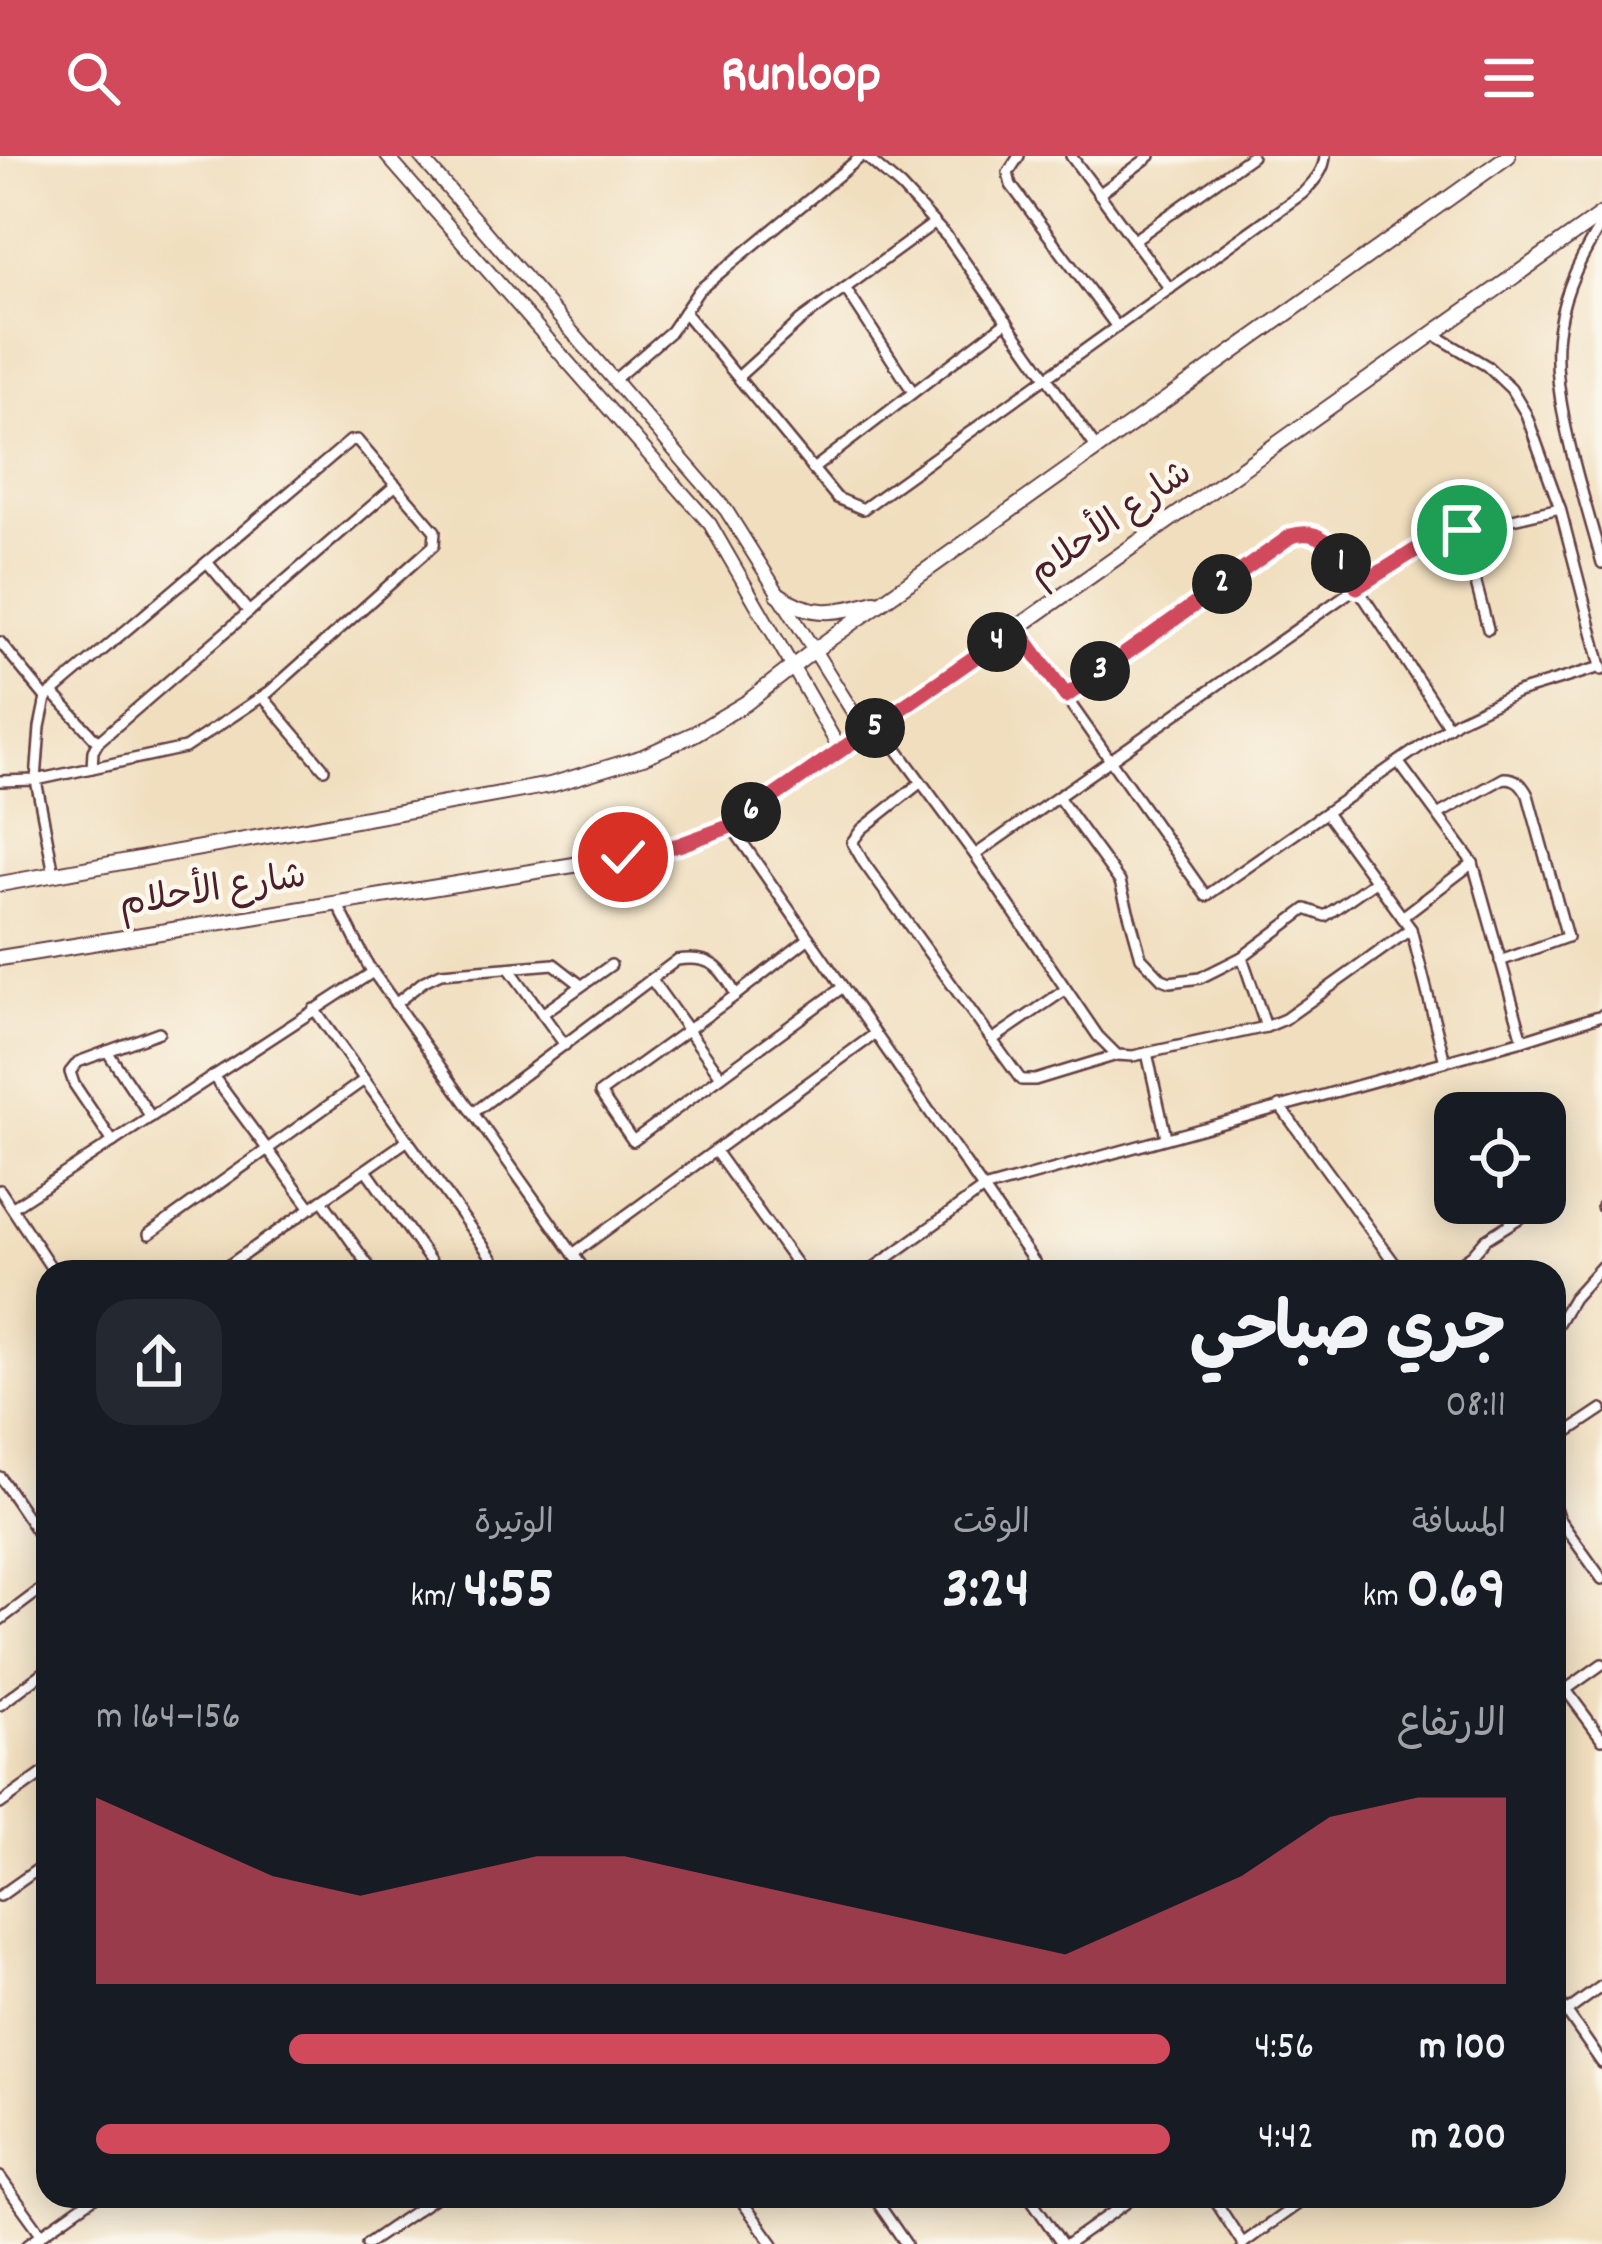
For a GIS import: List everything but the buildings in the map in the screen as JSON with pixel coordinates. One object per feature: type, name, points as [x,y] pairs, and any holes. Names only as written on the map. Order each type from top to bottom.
[{"type":"main road","points":[[387,156],[710,524],[842,751]]},
{"type":"main road","points":[[421,156],[726,510],[813,651],[873,729]]},
{"type":"main road","name":"شارع الأحلام","points":[[0,884],[550,784],[643,757],[694,734],[746,703],[1508,156]]},
{"type":"main road","name":"شارع الأحلام","points":[[0,958],[623,857],[679,845],[731,826],[1602,214]]},
{"type":"main road","points":[[651,456],[668,443]]},
{"type":"main road","points":[[778,594],[825,613],[886,599]]},
{"type":"street","points":[[614,380],[671,331],[699,290],[863,156],[901,187],[948,238],[1097,449]]},
{"type":"street","points":[[1019,156],[1008,173],[1011,185],[1117,327]]},
{"type":"street","points":[[1071,156],[1170,289]]},
{"type":"street","points":[[1100,194],[1150,156]]},
{"type":"street","points":[[1134,241],[1252,156]]},
{"type":"street","points":[[684,312],[837,498],[863,509],[1303,193],[1317,178],[1325,156]]},
{"type":"street","points":[[1602,223],[1574,272],[1556,350],[1566,429],[1602,563]]},
{"type":"street","points":[[738,377],[800,320],[934,224]]},
{"type":"street","points":[[844,288],[913,392]]},
{"type":"street","points":[[813,469],[1006,321]]},
{"type":"street","points":[[1017,628],[1205,896],[1481,708],[1602,668],[1560,508],[1526,414],[1511,388],[1471,354],[1435,335]]},
{"type":"street","points":[[0,781],[36,780],[185,748],[263,697],[434,544],[435,531],[357,440],[350,441],[49,695],[40,727],[36,780],[55,874]]},
{"type":"street","points":[[92,768],[98,742],[396,485]]},
{"type":"street","points":[[975,855],[1357,587],[1438,536],[1560,508]]},
{"type":"street","points":[[1462,530],[1488,629]]},
{"type":"street","points":[[1066,696],[1291,536],[1305,532],[1326,540],[1450,727]]},
{"type":"street","points":[[207,562],[249,612]]},
{"type":"street","points":[[0,642],[98,742]]},
{"type":"street","points":[[263,697],[324,769]]},
{"type":"street","points":[[873,729],[975,855],[1097,1036],[1117,1055]]},
{"type":"street","points":[[1400,763],[1473,863],[1523,1040]]},
{"type":"street","points":[[1439,814],[1504,778],[1522,784],[1528,794],[1567,937],[1500,961]]},
{"type":"street","points":[[920,783],[852,842],[1021,1080],[1117,1055],[1133,1056],[1266,1027],[1286,1019],[1411,929]]},
{"type":"street","points":[[1058,797],[1120,882],[1142,957],[1170,982],[1200,978],[1242,957],[1306,909],[1325,916],[1375,880]]},
{"type":"street","points":[[1325,813],[1411,929],[1444,1062]]},
{"type":"street","points":[[731,826],[1033,1260]]},
{"type":"street","points":[[1402,917],[1473,863]]},
{"type":"street","points":[[337,903],[373,972],[575,1260]]},
{"type":"street","points":[[809,938],[600,1094],[633,1141],[843,987]]},
{"type":"street","points":[[473,1113],[677,960],[698,957],[712,963],[726,975],[736,995]]},
{"type":"street","points":[[1242,957],[1266,1027]]},
{"type":"street","points":[[395,1004],[441,973],[554,964],[581,985]]},
{"type":"street","points":[[542,1014],[610,965]]},
{"type":"street","points":[[509,968],[565,1045]]},
{"type":"street","points":[[13,1208],[373,972]]},
{"type":"street","points":[[651,979],[721,1076]]},
{"type":"street","points":[[992,1040],[1065,990]]},
{"type":"street","points":[[314,1010],[493,1260]]},
{"type":"street","points":[[885,1260],[983,1189],[1602,1015]]},
{"type":"street","points":[[113,1142],[70,1072],[78,1061],[159,1033]]},
{"type":"street","points":[[573,1254],[875,1034]]},
{"type":"street","points":[[107,1051],[151,1117]]},
{"type":"street","points":[[1148,1053],[1166,1136]]},
{"type":"street","points":[[213,1076],[311,1208]]},
{"type":"street","points":[[149,1234],[364,1080]]},
{"type":"street","points":[[1280,1106],[1392,1260]]},
{"type":"street","points":[[236,1260],[408,1140]]},
{"type":"street","points":[[715,1151],[793,1260]]},
{"type":"street","points":[[366,1170],[430,1260]]},
{"type":"street","points":[[0,1190],[46,1260]]},
{"type":"street","points":[[322,1200],[365,1260]]},
{"type":"street","points":[[1465,1260],[1510,1224]]},
{"type":"street","points":[[1566,1310],[1602,1266]]},
{"type":"street","points":[[1566,1434],[1602,1410]]},
{"type":"street","points":[[0,1477],[36,1530]]},
{"type":"street","points":[[1566,1529],[1602,1579]]},
{"type":"street","points":[[1,1616],[36,1592]]},
{"type":"street","points":[[1602,1664],[1566,1690],[1602,1739]]},
{"type":"street","points":[[0,1705],[36,1678]]},
{"type":"street","points":[[0,1804],[36,1778]]},
{"type":"street","points":[[0,1896],[36,1870]]},
{"type":"street","points":[[1602,1986],[1567,2012],[1602,2063]]},
{"type":"street","points":[[0,2177],[42,2235]]},
{"type":"street","points":[[28,2244],[79,2208]]},
{"type":"street","points":[[367,2244],[420,2208]]},
{"type":"street","points":[[747,2208],[773,2244]]},
{"type":"street","points":[[881,2208],[903,2243]]},
{"type":"street","points":[[1038,2208],[1065,2244],[1118,2208]]},
{"type":"street","points":[[1222,2208],[1249,2242],[1293,2208]]},
{"type":"route","points":[[623,857],[704,838],[731,826],[1017,628],[1066,696],[1291,536],[1305,532],[1326,540],[1357,587],[1438,536],[1462,530]]}]
